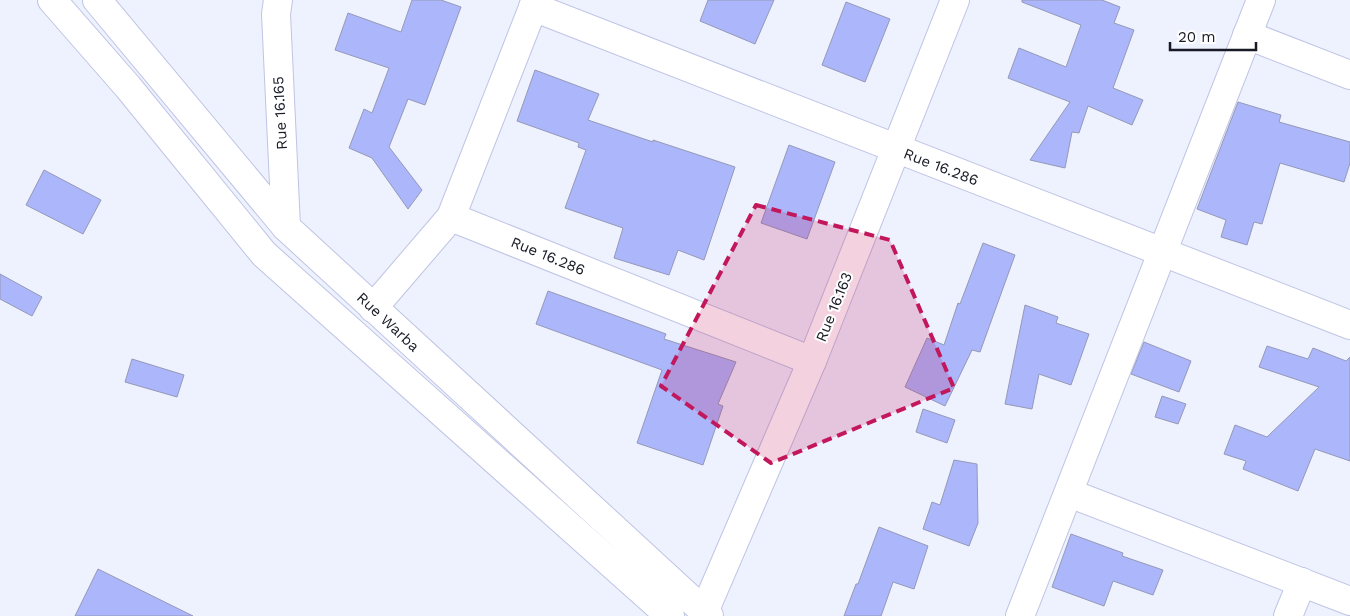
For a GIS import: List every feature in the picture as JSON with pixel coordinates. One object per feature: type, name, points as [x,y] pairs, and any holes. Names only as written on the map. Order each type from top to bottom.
[{"type":"street","points":[[52,0],[128,87],[264,254],[670,616]]},
{"type":"street","name":"Rue Warba","points":[[97,0],[286,227],[707,614]]},
{"type":"street","name":"Rue 16.165","points":[[278,0],[276,14],[286,227]]},
{"type":"street","name":"Rue 16.163","points":[[707,614],[812,362],[956,0]]},
{"type":"street","points":[[1020,616],[1261,0]]},
{"type":"street","points":[[373,308],[452,217],[535,4]]},
{"type":"street","name":"Rue 16.286","points":[[535,4],[896,149],[1350,324]]},
{"type":"street","points":[[1247,35],[1350,75]]},
{"type":"street","name":"Rue 16.286","points":[[452,217],[812,362]]},
{"type":"street","points":[[1069,493],[1350,601]]},
{"type":"street","points":[[1288,616],[1302,582]]},
{"type":"highlighted area","points":[[756,205],[890,240],[954,388],[771,463],[661,386]]},
{"type":"building","points":[[412,0],[441,0],[461,7],[425,105],[408,99],[389,147],[422,190],[408,209],[372,158],[349,148],[364,109],[372,113],[389,68],[335,50],[348,13],[401,32]]},
{"type":"building","points":[[708,0],[774,0],[755,44],[700,21]]},
{"type":"building","points":[[1022,0],[1102,0],[1120,7],[1114,23],[1134,30],[1113,88],[1143,100],[1132,125],[1088,106],[1079,133],[1072,132],[1065,168],[1030,160],[1070,102],[1008,78],[1019,48],[1066,67],[1081,25],[1022,2]]},
{"type":"building","points":[[846,2],[890,19],[865,82],[822,65]]},
{"type":"building","points":[[535,70],[599,94],[588,120],[735,167],[704,260],[678,250],[669,275],[614,258],[623,228],[565,208],[586,150],[578,147],[579,143],[517,121]]},
{"type":"building","points":[[1238,102],[1281,115],[1279,122],[1350,142],[1350,163],[1344,182],[1280,163],[1262,224],[1254,222],[1247,245],[1221,237],[1226,220],[1197,209]]},
{"type":"building","points":[[789,145],[835,162],[807,239],[761,223]]},
{"type":"building","points":[[44,170],[101,200],[83,234],[26,205]]},
{"type":"building","points":[[983,243],[1015,255],[980,352],[972,350],[945,406],[905,387],[927,338],[944,345],[958,303],[960,304]]},
{"type":"building","points":[[0,274],[42,297],[32,316],[0,299]]},
{"type":"building","points":[[548,291],[666,334],[664,339],[736,362],[718,404],[723,406],[703,465],[637,443],[662,370],[536,324]]},
{"type":"building","points":[[1025,305],[1058,317],[1056,323],[1089,334],[1071,385],[1039,374],[1032,409],[1005,404]]},
{"type":"building","points":[[1144,342],[1191,361],[1179,392],[1131,374]]},
{"type":"building","points":[[1267,346],[1308,359],[1313,348],[1346,361],[1350,357],[1350,461],[1315,449],[1298,491],[1243,469],[1246,461],[1224,454],[1235,425],[1267,437],[1319,387],[1259,367]]},
{"type":"building","points":[[132,359],[184,375],[177,397],[125,382]]},
{"type":"building","points":[[1162,396],[1186,404],[1178,424],[1155,417]]},
{"type":"building","points":[[923,409],[955,420],[947,443],[916,432]]},
{"type":"building","points":[[954,460],[977,464],[978,523],[969,546],[923,529],[932,502],[940,505]]},
{"type":"building","points":[[879,527],[928,546],[914,589],[893,582],[881,616],[844,616],[856,584],[858,584]]},
{"type":"building","points":[[1071,534],[1123,553],[1122,556],[1163,570],[1153,595],[1113,581],[1104,606],[1052,587]]},
{"type":"building","points":[[98,569],[193,616],[75,616]]}]
